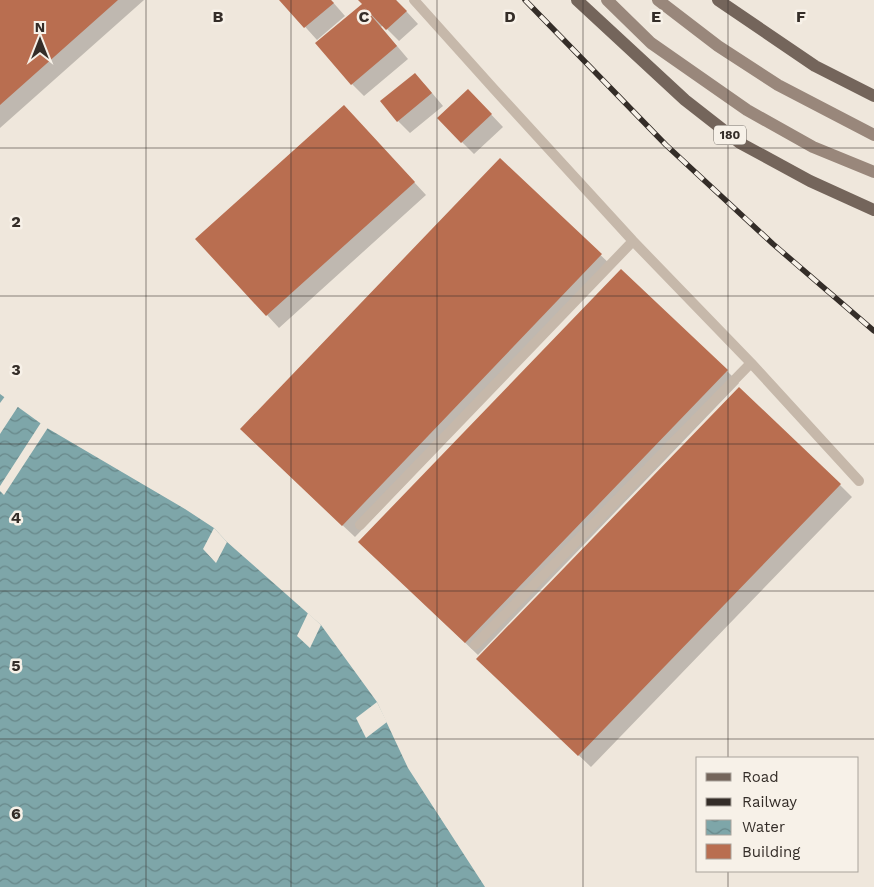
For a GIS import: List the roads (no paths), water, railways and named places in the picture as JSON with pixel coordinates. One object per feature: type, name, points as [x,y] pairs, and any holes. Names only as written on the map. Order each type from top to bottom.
[{"type":"main road","name":"180","points":[[577,0],[685,100],[740,143],[810,180],[874,210]]},
{"type":"main road","points":[[607,0],[651,43],[746,110],[813,147],[874,172]]},
{"type":"main road","points":[[658,0],[718,46],[778,85],[874,135]]},
{"type":"main road","points":[[718,0],[815,66],[874,96]]},
{"type":"lane","points":[[414,0],[633,241],[751,364],[859,481]]},
{"type":"lane","points":[[360,525],[633,241]]},
{"type":"lane","points":[[475,645],[751,364]]},
{"type":"water","points":[[0,394],[47,428],[214,528],[227,542],[321,625],[377,702],[408,768],[485,887],[0,887]]},
{"type":"railway","points":[[525,0],[666,145],[773,244],[874,331]]}]
